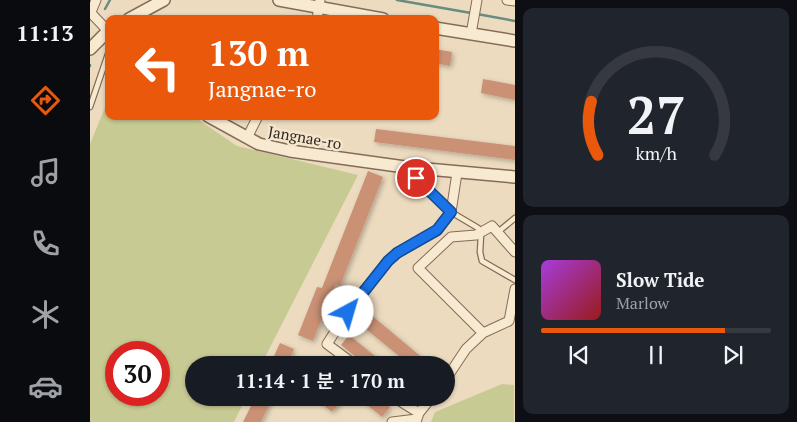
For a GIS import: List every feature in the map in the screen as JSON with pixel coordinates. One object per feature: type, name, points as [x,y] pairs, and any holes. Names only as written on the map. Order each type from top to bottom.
[{"type":"street","points":[[96,0],[90,12],[105,27]]},
{"type":"street","points":[[136,15],[164,0]]},
{"type":"street","points":[[278,0],[357,15]]},
{"type":"street","points":[[507,0],[514,2]]},
{"type":"street","points":[[472,29],[477,1]]},
{"type":"street","points":[[439,28],[472,29],[514,41]]},
{"type":"street","points":[[90,49],[105,35]]},
{"type":"street","name":"Jangnae-ro","points":[[215,120],[259,144],[290,151],[405,167],[514,177]]},
{"type":"street","points":[[247,138],[256,120]]},
{"type":"street","points":[[343,356],[327,344],[358,296],[362,294],[388,261],[397,253],[437,230],[451,212],[457,173]]},
{"type":"street","points":[[437,230],[451,237],[476,235],[492,226],[514,252]]},
{"type":"street","points":[[451,237],[418,268],[483,333]]},
{"type":"street","points":[[455,366],[466,349],[483,333],[512,320],[514,289]]},
{"type":"street","points":[[404,406],[417,418]]},
{"type":"street","points":[[392,422],[417,418],[425,406]]},
{"type":"lane","points":[[90,107],[105,63]]},
{"type":"lane","points":[[405,167],[451,212],[480,232],[482,261],[514,280]]},
{"type":"lane","points":[[498,232],[514,218]]},
{"type":"green space","points":[[105,108],[105,120],[199,120],[237,146],[358,175],[266,356],[185,356],[185,406],[242,406],[234,422],[90,422],[90,144]]},
{"type":"green space","points":[[502,384],[514,385],[514,422],[431,422],[435,412],[449,406],[455,406],[455,404]]},
{"type":"building","points":[[439,50],[452,52],[450,66],[439,64]]},
{"type":"building","points":[[483,79],[515,85],[515,100],[481,93]]},
{"type":"building","points":[[376,129],[515,146],[515,160],[374,142]]},
{"type":"building","points":[[368,171],[383,177],[340,286],[336,284],[313,341],[298,335],[317,287],[322,288]]},
{"type":"building","points":[[364,309],[420,356],[399,356],[355,320]]},
{"type":"building","points":[[349,335],[375,356],[355,356],[341,345]]},
{"type":"building","points":[[280,343],[294,349],[291,356],[274,356]]},
{"type":"building","points":[[251,406],[268,406],[261,422],[243,422]]},
{"type":"building","points":[[325,406],[337,406],[332,412]]},
{"type":"building","points":[[369,406],[390,407],[382,417]]},
{"type":"waterway","points":[[105,9],[110,0]]},
{"type":"waterway","points":[[397,0],[471,13]]},
{"type":"waterway","points":[[477,14],[515,21]]},
{"type":"route","points":[[348,312],[358,296],[362,294],[388,261],[397,253],[437,230],[451,212],[416,178]]}]
